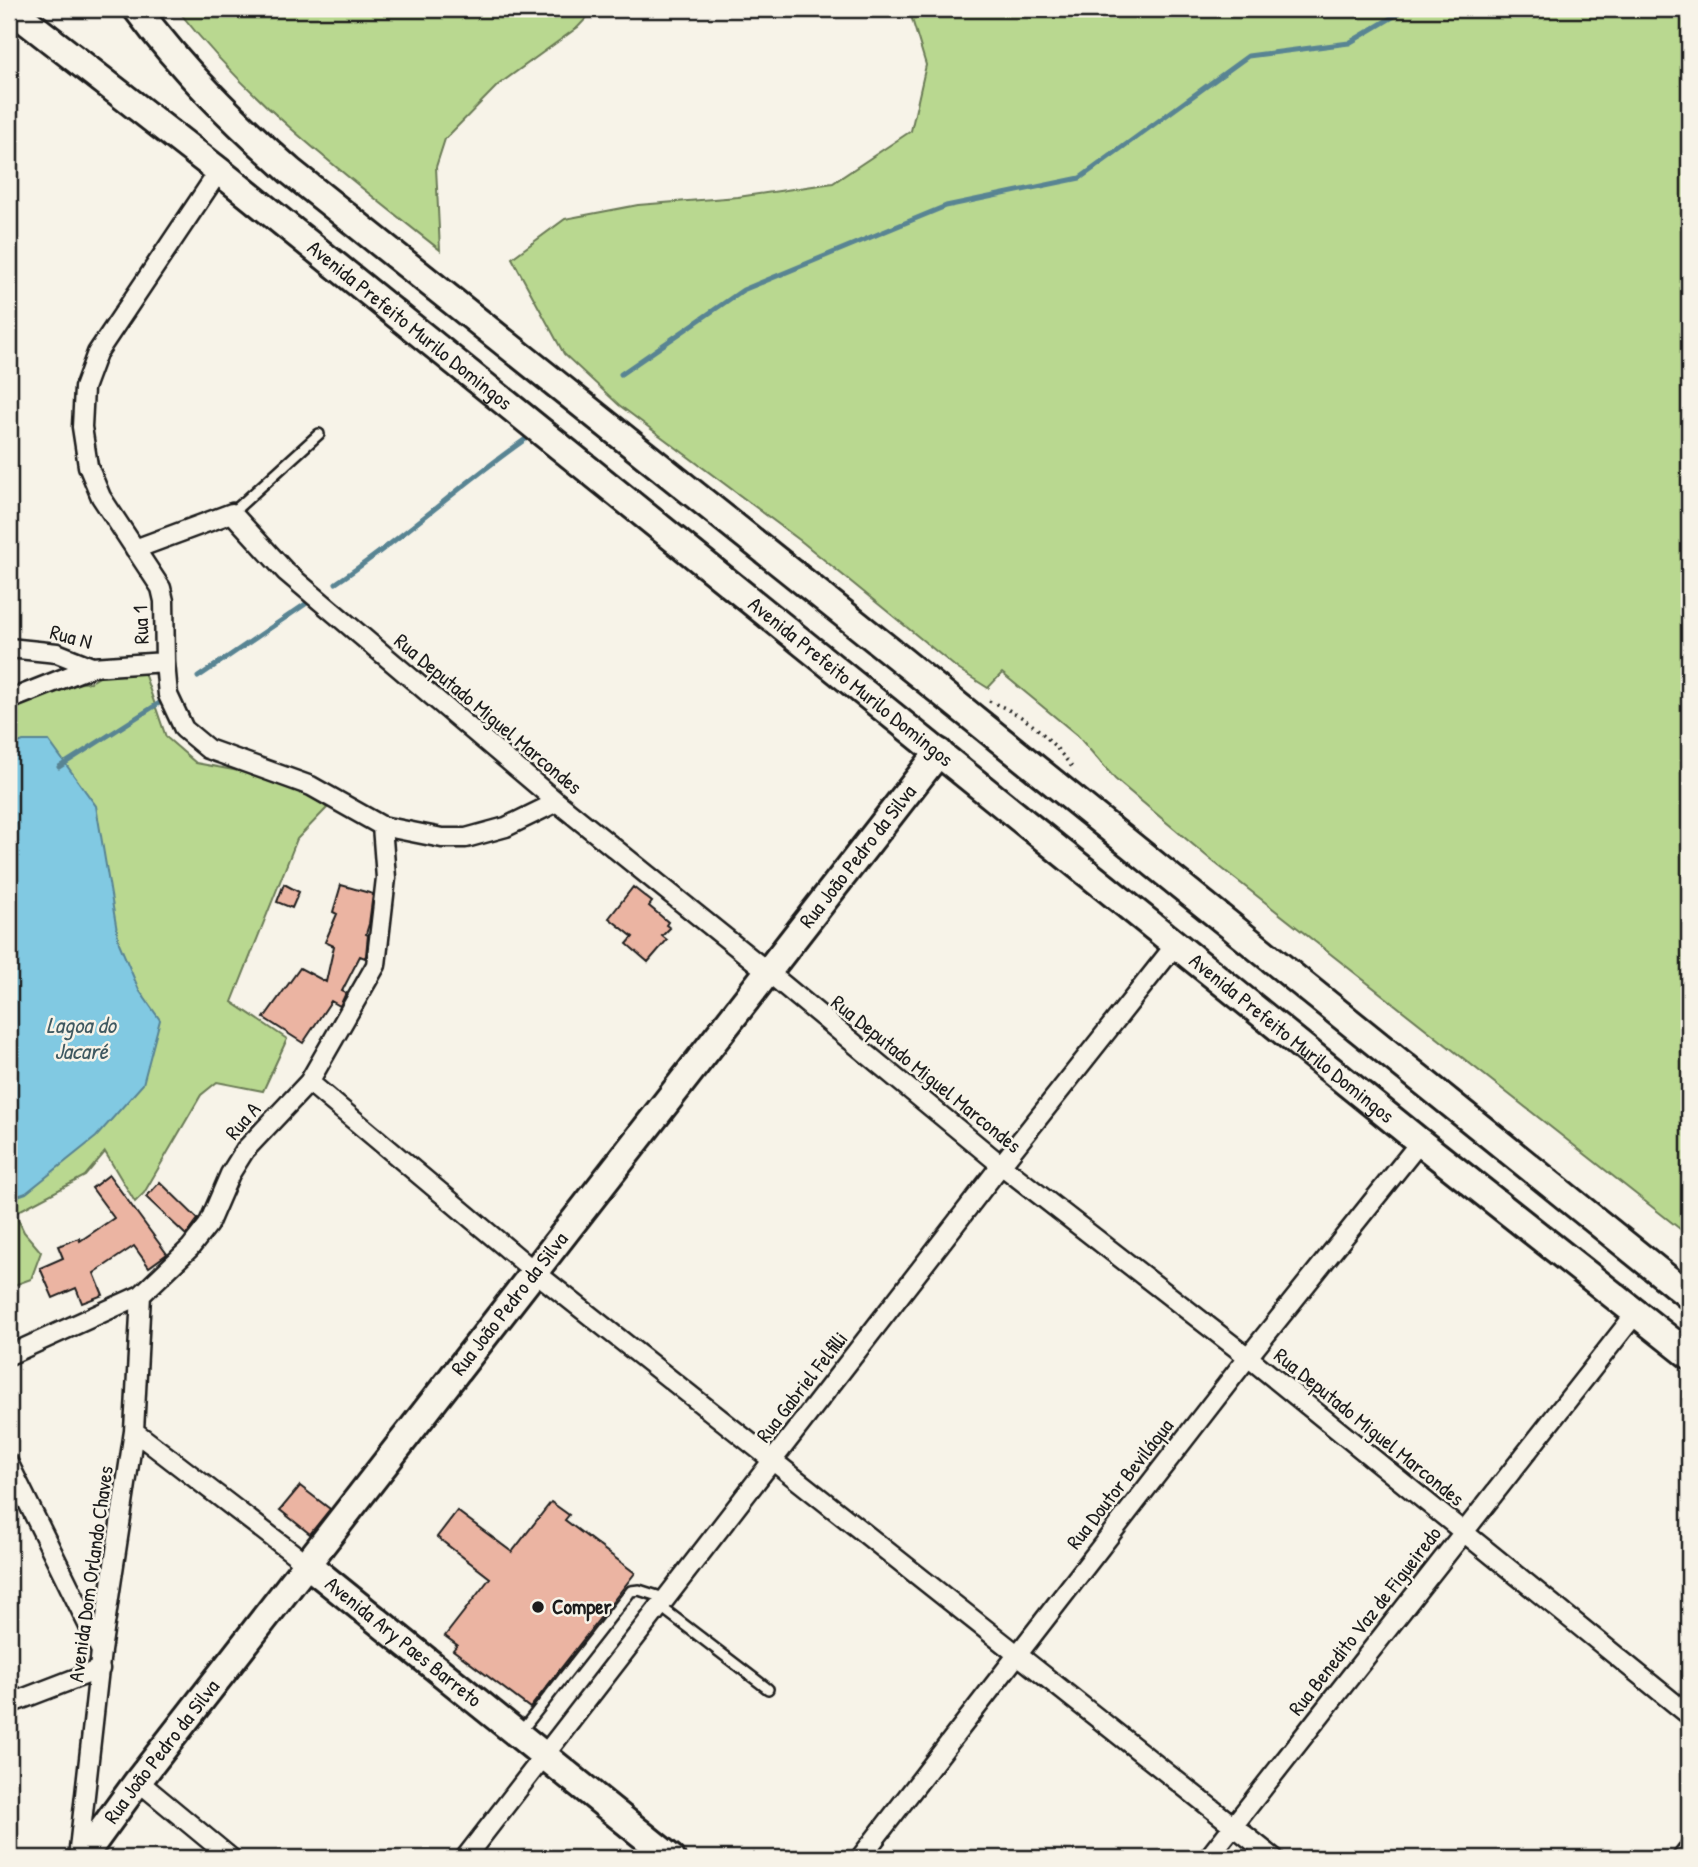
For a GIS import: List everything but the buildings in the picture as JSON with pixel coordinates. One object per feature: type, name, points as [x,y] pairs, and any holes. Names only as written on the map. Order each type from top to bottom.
[{"type":"main road","name":"Avenida Prefeito Murilo Domingos","points":[[12,9],[219,171],[1420,1142],[1689,1355]]},
{"type":"main road","points":[[137,9],[170,54],[232,118],[290,171],[1689,1296]]},
{"type":"main road","name":"Rua João Pedro da Silva","points":[[80,1858],[939,752]]},
{"type":"main road","name":"Avenida Ary Paes Barreto","points":[[307,1564],[671,1858]]},
{"type":"street","name":"Rua 1","points":[[219,171],[97,353],[84,388],[82,427],[88,466],[101,497],[161,588],[164,601],[167,695],[184,729],[208,749],[311,786],[382,826],[442,838],[466,838],[506,827],[557,802]]},
{"type":"street","points":[[135,549],[232,513]]},
{"type":"street","name":"Rua Deputado Miguel Marcondes","points":[[232,513],[286,572],[557,802],[1001,1165],[1248,1357],[1689,1715]]},
{"type":"street","name":"Rua N","points":[[9,648],[57,653],[92,667],[164,662]]},
{"type":"street","points":[[9,700],[92,667]]},
{"type":"street","name":"Rua A","points":[[9,1355],[141,1295],[190,1248],[208,1225],[230,1174],[246,1150],[309,1082],[376,964],[386,878],[382,826]]},
{"type":"street","name":"Rua Gabriel Felfilli","points":[[465,1858],[1001,1165],[1176,944]]},
{"type":"street","points":[[309,1082],[535,1272],[1274,1858]]},
{"type":"street","name":"Rua Doutor Beviláqua","points":[[860,1858],[1248,1357],[1420,1142]]},
{"type":"street","name":"Avenida Dom Orlando Chaves","points":[[80,1858],[101,1660],[134,1431],[141,1295]]},
{"type":"street","name":"Rua Benedito Vaz de Figueiredo","points":[[1208,1858],[1636,1312]]},
{"type":"street","name":"Avenida Ary Paes Barreto","points":[[134,1431],[307,1564]]},
{"type":"street","points":[[9,1464],[101,1660],[9,1704]]},
{"type":"street","points":[[138,1781],[231,1858]]},
{"type":"street","points":[[1682,1858],[1689,1849]]},
{"type":"lane","points":[[232,513],[319,434]]},
{"type":"lane","points":[[517,1736],[631,1591],[639,1590],[664,1603],[768,1689]]},
{"type":"green space","points":[[177,9],[595,9],[578,27],[498,85],[445,139],[436,167],[440,250],[335,166],[268,107],[206,44]]},
{"type":"green space","points":[[909,9],[1689,9],[1689,1236],[1210,859],[1115,779],[1077,735],[1002,673],[988,688],[958,669],[801,541],[619,405],[564,354],[512,258],[565,219],[638,205],[738,197],[833,183],[911,131],[926,65]]},
{"type":"green space","points":[[116,667],[143,670],[166,737],[196,763],[255,774],[312,795],[327,808],[297,839],[232,1002],[287,1039],[263,1091],[217,1082],[201,1095],[144,1193],[135,1202],[105,1152],[85,1176],[15,1213],[24,1232],[41,1252],[31,1279],[9,1287],[9,707],[57,686],[91,682]]},
{"type":"water","name":"Lagoa do Jacaré","points":[[23,741],[49,741],[96,806],[119,943],[139,990],[160,1020],[143,1084],[96,1137],[26,1193],[9,1199],[9,747]]},
{"type":"waterway","points":[[621,374],[743,290],[946,206],[1080,178],[1248,56],[1349,43],[1406,9]]},
{"type":"waterway","points":[[336,583],[386,548],[530,436]]},
{"type":"waterway","points":[[198,677],[307,603]]},
{"type":"waterway","points":[[59,767],[164,700]]},
{"type":"place","name":"Comper","points":[[538,1607]]}]
